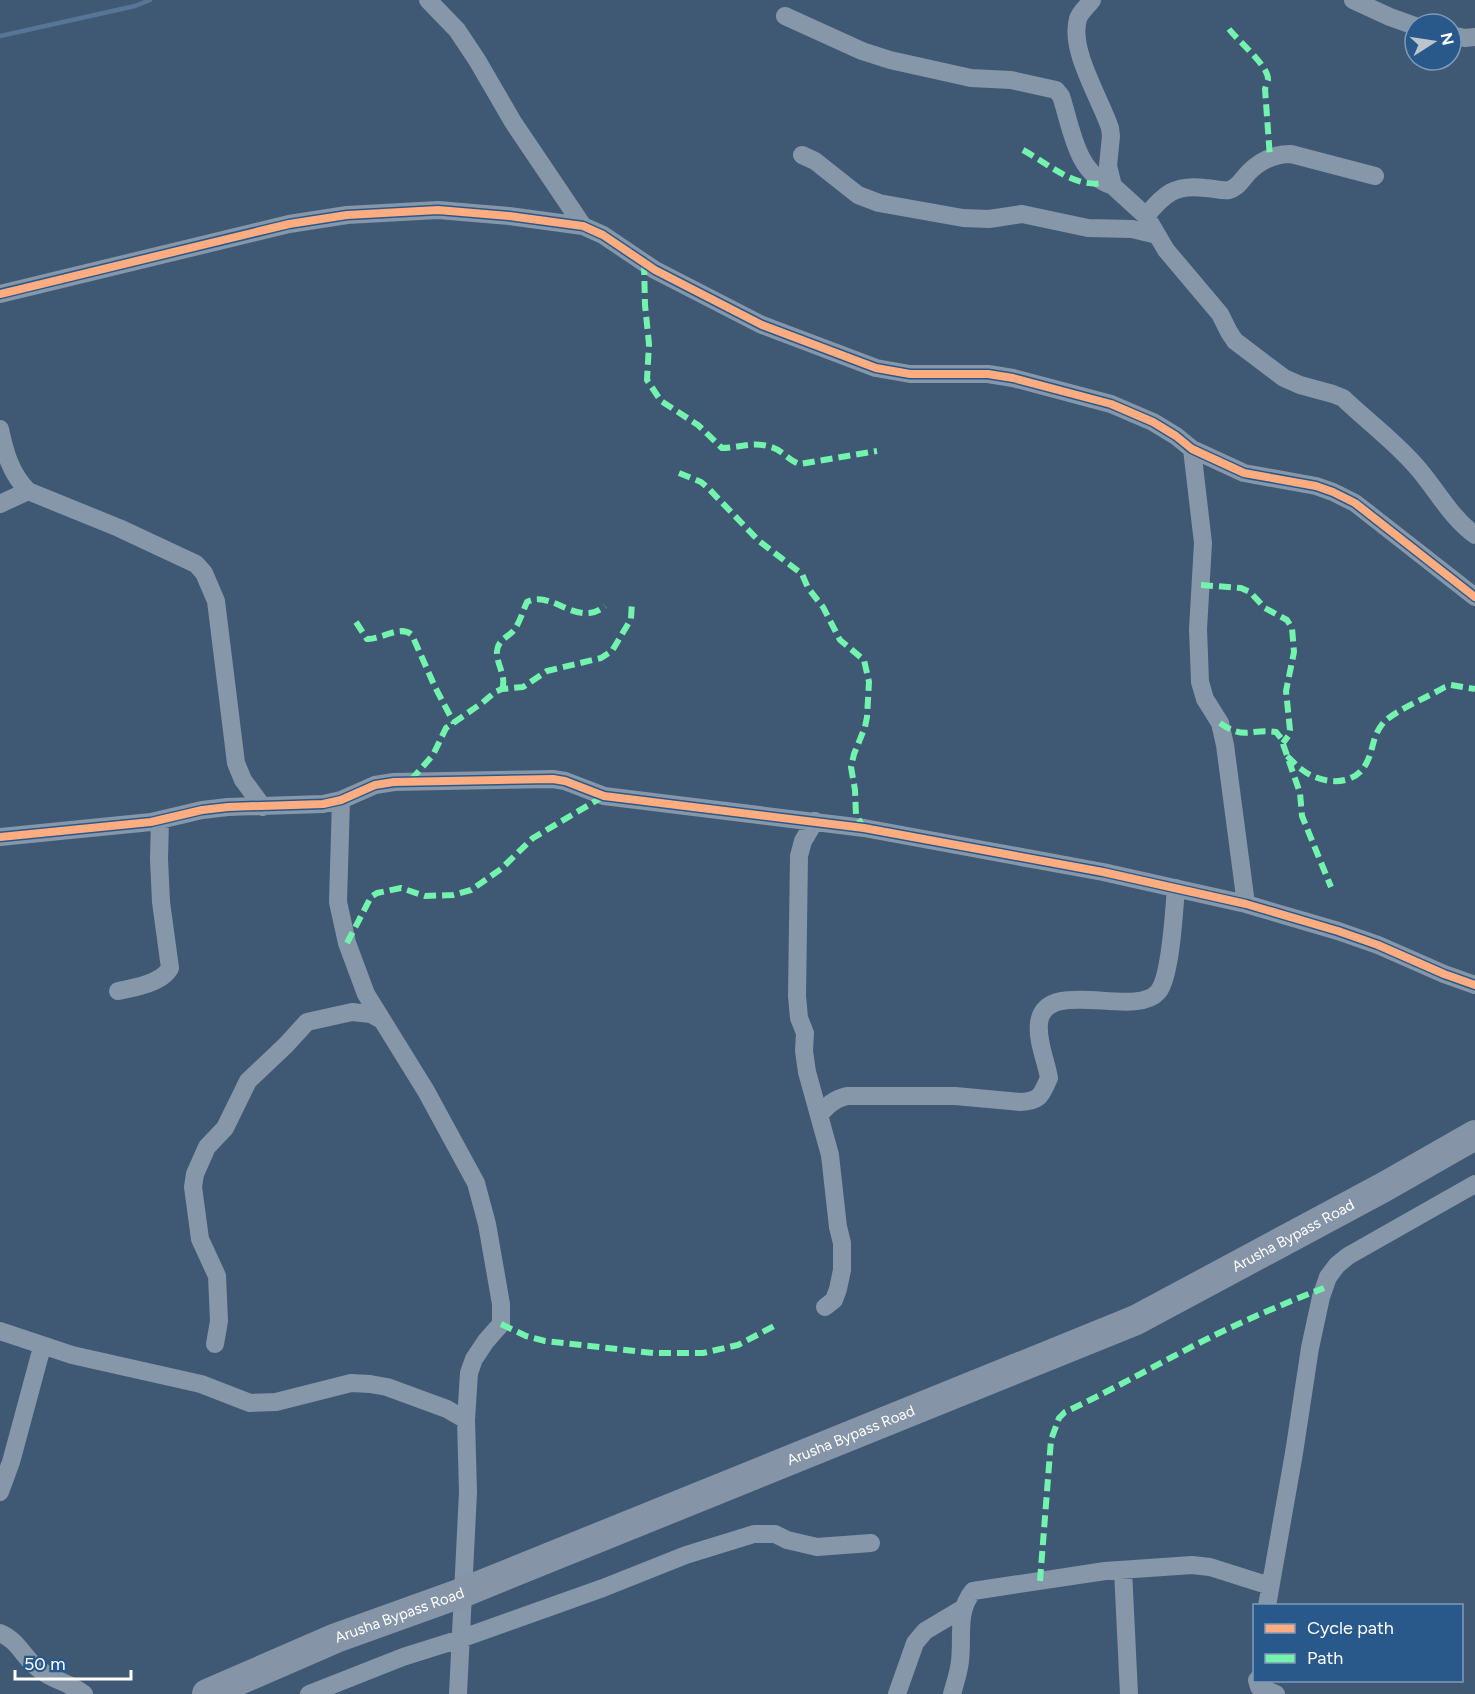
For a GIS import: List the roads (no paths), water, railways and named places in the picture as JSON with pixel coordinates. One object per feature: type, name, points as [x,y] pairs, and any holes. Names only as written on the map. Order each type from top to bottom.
[{"type":"main road","name":"Arusha Bypass Road","points":[[207,1694],[336,1638],[464,1593],[1136,1320],[1384,1187],[1475,1135]]},
{"type":"street","points":[[429,0],[457,30],[513,122],[583,226]]},
{"type":"street","points":[[1092,0],[1079,17],[1076,31],[1086,68],[1112,136],[1108,166],[1113,186]]},
{"type":"street","points":[[1353,0],[1403,22]]},
{"type":"street","points":[[785,16],[837,40],[890,60],[971,78],[1011,80],[1056,90],[1061,96],[1083,162],[1095,178],[1113,186],[1146,216],[1177,265],[1220,314],[1235,341],[1284,378],[1343,399],[1402,452],[1454,516],[1475,535]]},
{"type":"street","points":[[1146,216],[1160,198],[1170,192],[1195,186],[1228,190],[1236,186],[1260,163],[1280,154],[1291,154],[1375,176]]},
{"type":"street","points":[[802,155],[815,161],[858,195],[879,203],[963,218],[989,219],[1022,214],[1088,228],[1132,229],[1157,235]]},
{"type":"street","points":[[0,294],[288,224],[347,215],[438,210],[509,216],[583,226],[603,235],[654,270],[762,325],[876,368],[910,374],[988,374],[1013,378],[1111,404],[1162,426],[1192,449],[1244,473],[1316,486],[1333,492],[1355,503],[1475,597]]},
{"type":"street","points":[[0,429],[9,465],[19,482],[28,491],[119,528],[196,564],[204,573],[216,601],[236,763],[243,780],[264,807]]},
{"type":"street","points":[[1192,449],[1203,543],[1198,636],[1200,681],[1205,699],[1220,723],[1226,745],[1246,904]]},
{"type":"street","points":[[0,504],[28,491]]},
{"type":"street","points":[[0,837],[160,820],[202,810],[228,807],[305,806],[340,800],[375,785],[402,781],[553,779],[565,781],[594,794],[610,797],[864,828],[1103,872],[1176,888],[1246,904],[1378,945],[1475,985]]},
{"type":"street","points":[[340,800],[338,902],[347,943],[366,994],[458,1147],[476,1183],[487,1224],[502,1317],[501,1324],[474,1359],[469,1373],[466,1420],[468,1492],[458,1694]]},
{"type":"street","points":[[118,991],[159,979],[166,975],[170,968],[161,902],[160,820]]},
{"type":"street","points":[[815,821],[803,841],[799,856],[797,996],[799,1018],[805,1033],[804,1051],[807,1072],[830,1155],[843,1255],[838,1289],[834,1300],[825,1307]]},
{"type":"street","points":[[819,1115],[829,1103],[847,1096],[955,1096],[1020,1102],[1031,1102],[1039,1098],[1049,1078],[1040,1041],[1039,1022],[1044,1011],[1054,1004],[1070,1000],[1100,999],[1135,1003],[1146,1000],[1157,993],[1163,984],[1167,964],[1176,888]]},
{"type":"street","points":[[215,1344],[219,1321],[217,1276],[200,1239],[193,1187],[195,1174],[207,1147],[225,1128],[248,1081],[307,1022],[352,1012],[371,1014],[382,1020]]},
{"type":"street","points":[[1267,1604],[1310,1348],[1321,1297],[1328,1277],[1348,1256],[1475,1184]]},
{"type":"street","points":[[0,1332],[42,1347],[201,1384],[250,1403],[285,1401],[351,1383],[370,1384],[387,1387],[437,1405],[466,1420]]},
{"type":"street","points":[[0,1492],[11,1462],[42,1347]]},
{"type":"street","points":[[309,1694],[403,1657],[603,1588],[686,1555],[754,1534],[775,1534],[787,1540],[817,1547],[871,1543]]},
{"type":"street","points":[[897,1694],[915,1643],[920,1636],[962,1609],[973,1591],[1123,1570],[1192,1565],[1210,1566],[1270,1586]]},
{"type":"street","points":[[1123,1570],[1129,1694]]},
{"type":"street","points":[[952,1694],[960,1663],[962,1609]]},
{"type":"street","points":[[0,1633],[18,1644],[34,1665],[49,1676],[74,1686],[84,1694]]},
{"type":"waterway","points":[[0,36],[135,6],[150,0]]}]
